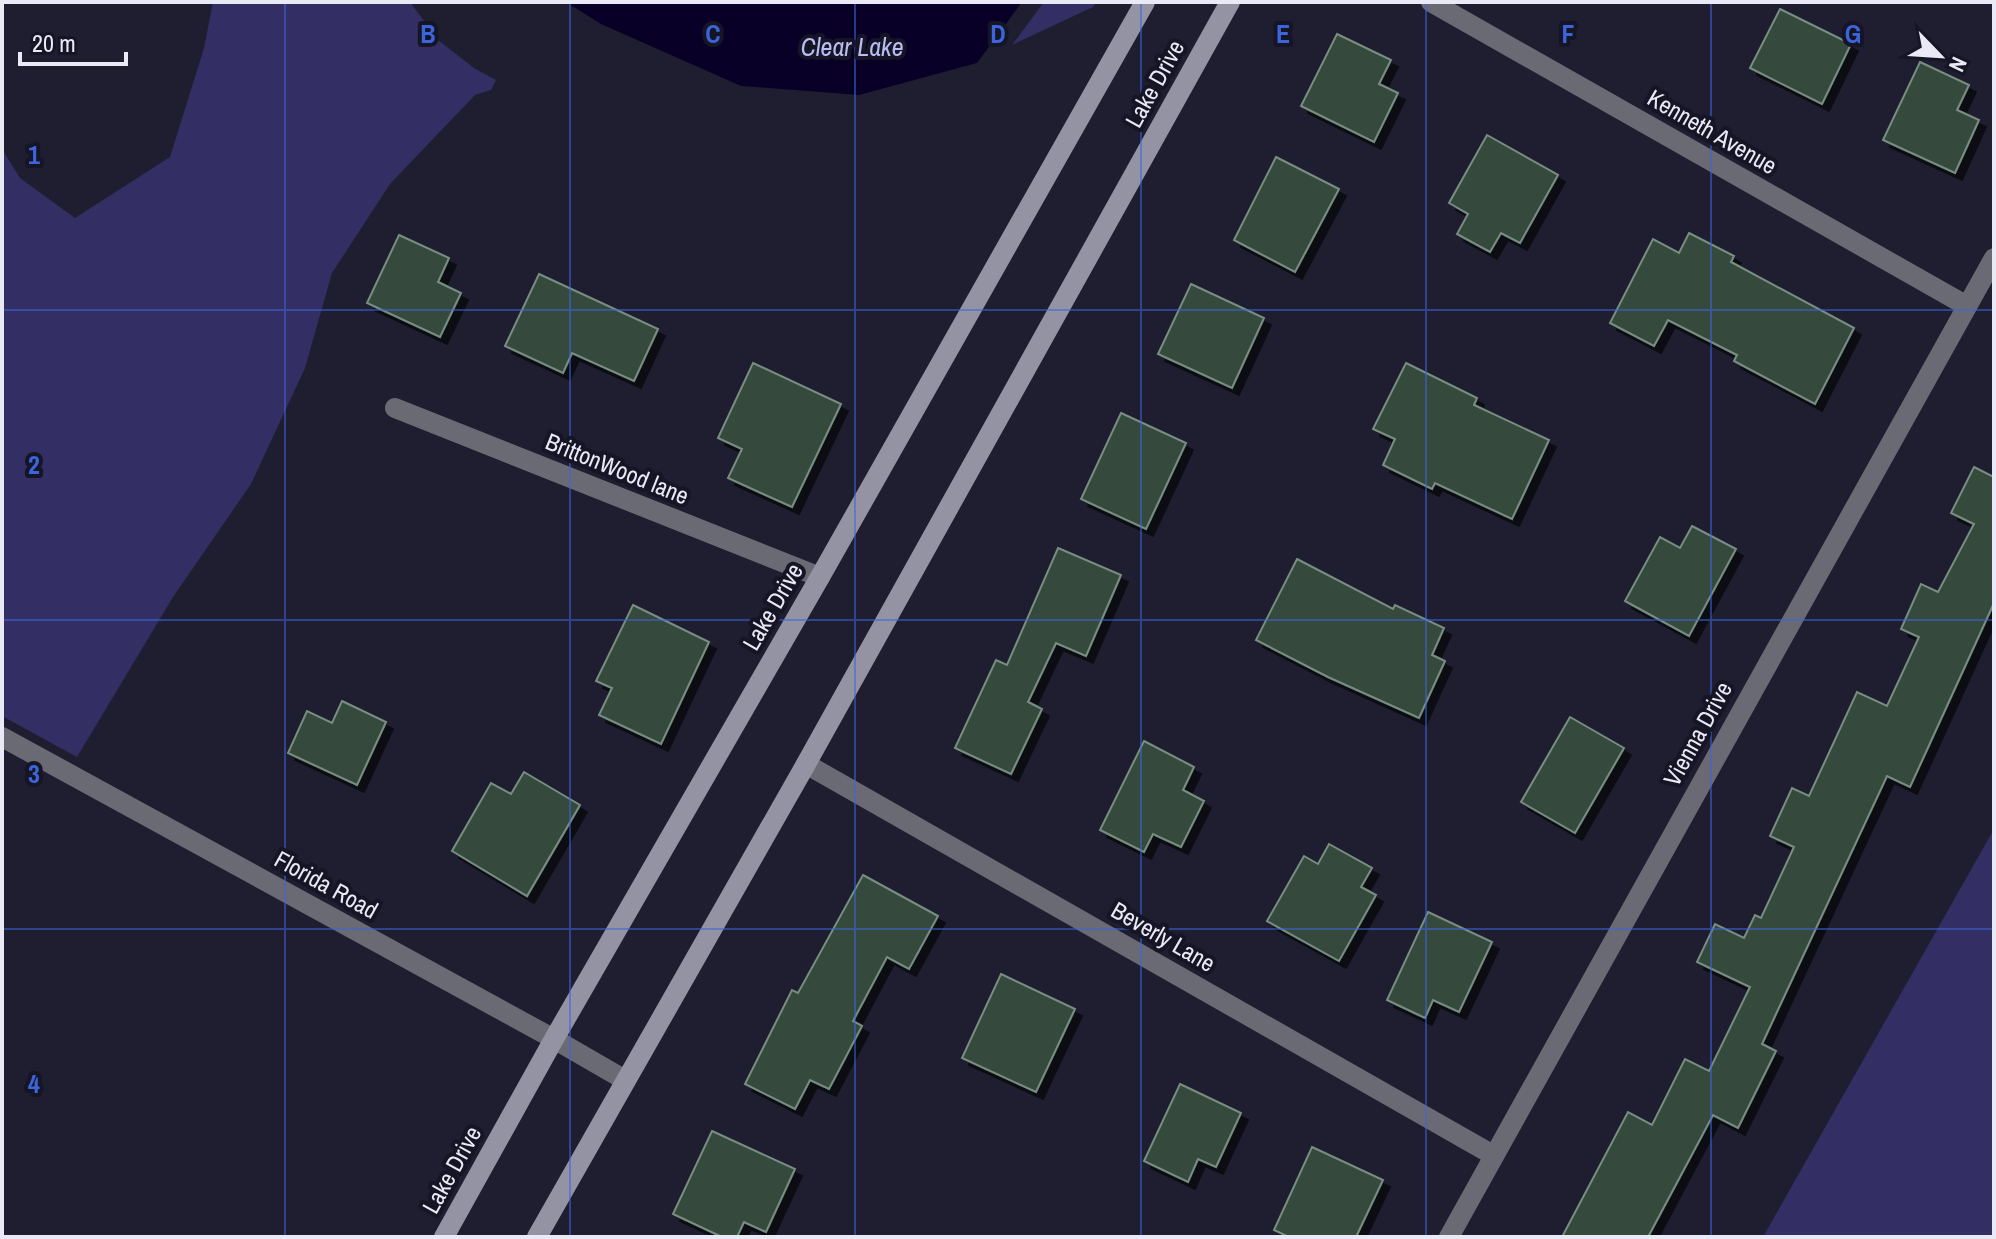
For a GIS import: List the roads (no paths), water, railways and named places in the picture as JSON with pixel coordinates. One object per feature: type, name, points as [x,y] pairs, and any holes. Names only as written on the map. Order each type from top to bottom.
[{"type":"main road","name":"Lake Drive","points":[[444,1237],[1145,2]]},
{"type":"main road","name":"Lake Drive","points":[[537,1237],[806,764],[1230,2]]},
{"type":"street","name":"Kenneth Avenue","points":[[1431,2],[1967,306]]},
{"type":"street","name":"Vienna Drive","points":[[1449,1237],[1994,258]]},
{"type":"street","name":"BrittonWood lane","points":[[395,408],[820,577]]},
{"type":"street","name":"Florida Road","points":[[2,737],[625,1080]]},
{"type":"street","name":"Beverly Lane","points":[[806,764],[1493,1155]]},
{"type":"water","name":"Clear Lake","points":[[566,2],[1022,2],[977,63],[859,95],[741,86],[601,24]]}]
